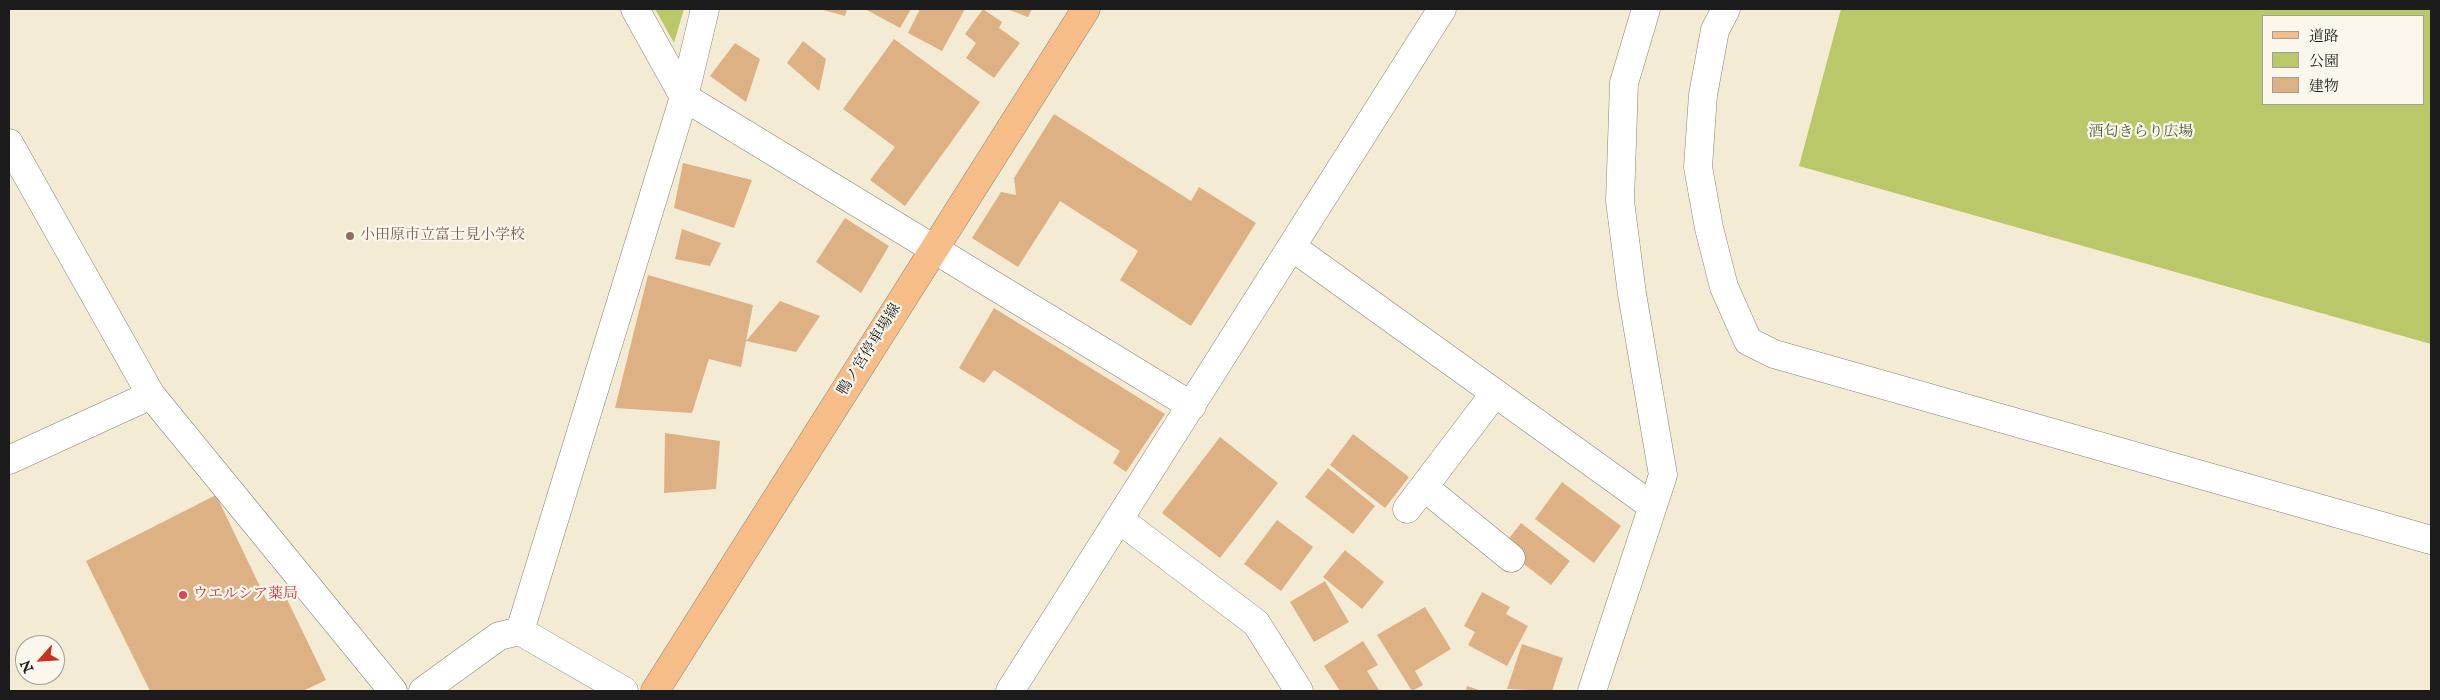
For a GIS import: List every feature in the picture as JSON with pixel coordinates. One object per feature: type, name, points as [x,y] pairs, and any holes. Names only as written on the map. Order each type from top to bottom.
[{"type":"main road","name":"鴨ノ宮停車場線","points":[[655,691],[1086,9]]},
{"type":"street","points":[[635,9],[684,97],[1192,406]]},
{"type":"street","points":[[520,631],[684,97],[705,9]]},
{"type":"street","points":[[1010,691],[1442,9]]},
{"type":"street","points":[[1592,691],[1663,475],[1636,322],[1620,201],[1624,83],[1646,9]]},
{"type":"street","points":[[1726,9],[1715,30],[1703,95],[1698,167],[1709,228],[1724,287],[1748,341],[1774,354],[2431,540]]},
{"type":"street","points":[[9,143],[151,395],[393,691]]},
{"type":"street","points":[[1292,247],[1652,506]]},
{"type":"street","points":[[1407,510],[1494,393]]},
{"type":"street","points":[[9,460],[151,395]]},
{"type":"street","points":[[1424,487],[1511,558]]},
{"type":"street","points":[[1120,520],[1256,623],[1299,691]]},
{"type":"street","points":[[423,691],[498,636],[520,631],[624,691]]},
{"type":"green space","points":[[655,9],[684,9],[674,43]]},
{"type":"green space","name":"酒匂きらり広場","points":[[1841,9],[2431,9],[2431,344],[1799,166]]},
{"type":"building","points":[[820,9],[847,9],[845,16]]},
{"type":"building","points":[[865,9],[911,9],[900,28]]},
{"type":"building","points":[[920,9],[965,9],[942,51],[908,33]]},
{"type":"building","points":[[983,9],[1002,22],[999,28],[1020,43],[994,78],[966,58],[976,43],[965,34]]},
{"type":"building","points":[[1007,9],[1032,9],[1028,17]]},
{"type":"building","points":[[894,39],[980,102],[905,206],[870,180],[895,147],[843,109]]},
{"type":"building","points":[[803,41],[826,59],[819,91],[787,63]]},
{"type":"building","points":[[735,43],[760,59],[746,102],[710,76]]},
{"type":"building","points":[[1054,114],[1191,201],[1199,187],[1256,223],[1191,326],[1120,280],[1138,251],[1060,201],[1018,267],[972,238],[1001,192],[1016,195],[1014,178]]},
{"type":"building","points":[[683,163],[752,180],[734,228],[674,208]]},
{"type":"building","points":[[845,218],[889,246],[861,293],[816,262]]},
{"type":"building","points":[[682,229],[721,243],[710,266],[675,259]]},
{"type":"building","points":[[648,275],[753,305],[741,367],[709,359],[692,413],[615,408]]},
{"type":"building","points":[[780,301],[820,316],[796,352],[746,341]]},
{"type":"building","points":[[994,308],[1165,414],[1126,472],[1113,463],[1120,451],[994,370],[984,383],[959,368]]},
{"type":"building","points":[[665,433],[720,441],[716,489],[664,493]]},
{"type":"building","points":[[1353,434],[1409,477],[1385,508],[1330,465]]},
{"type":"building","points":[[1220,437],[1278,483],[1220,558],[1162,513]]},
{"type":"building","points":[[1328,468],[1375,506],[1353,534],[1305,497]]},
{"type":"building","points":[[1562,482],[1621,526],[1594,563],[1535,519]]},
{"type":"building","name":"ウエルシア薬局","points":[[216,495],[266,599],[283,591],[326,680],[303,691],[150,691],[86,561]]},
{"type":"building","points":[[1277,520],[1313,547],[1281,591],[1244,564]]},
{"type":"building","points":[[1521,523],[1570,561],[1551,585],[1502,547]]},
{"type":"building","points":[[1345,550],[1384,582],[1362,609],[1323,577]]},
{"type":"building","points":[[1325,581],[1349,622],[1314,642],[1290,602]]},
{"type":"building","points":[[1482,592],[1510,607],[1506,614],[1528,626],[1507,666],[1468,645],[1475,632],[1464,626]]},
{"type":"building","points":[[1425,607],[1451,649],[1415,671],[1423,685],[1412,691],[1377,635]]},
{"type":"building","points":[[1363,641],[1378,665],[1367,671],[1379,690],[1340,691],[1324,666]]},
{"type":"building","points":[[1522,644],[1563,658],[1552,691],[1507,689]]},
{"type":"building","points":[[1467,686],[1482,691],[1466,691]]},
{"type":"place","name":"小田原市立富士見小学校","points":[[350,236]]},
{"type":"place","name":"ウエルシア薬局","points":[[183,595]]}]
